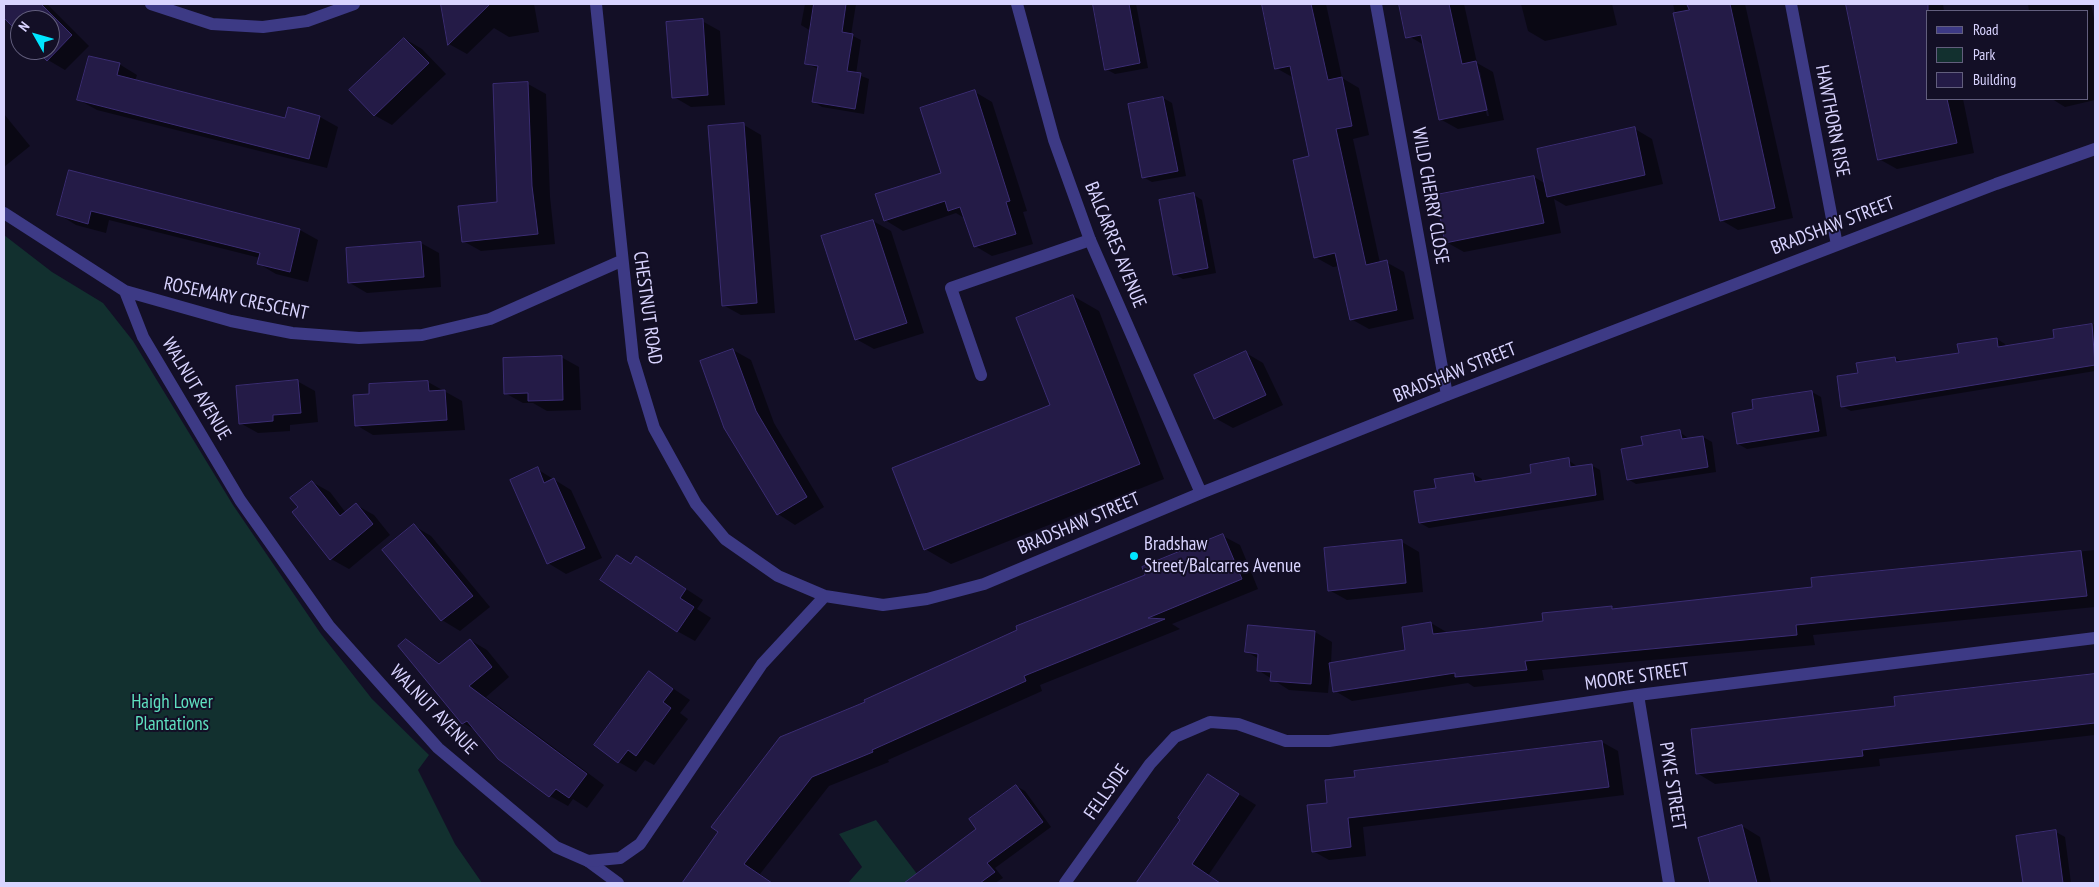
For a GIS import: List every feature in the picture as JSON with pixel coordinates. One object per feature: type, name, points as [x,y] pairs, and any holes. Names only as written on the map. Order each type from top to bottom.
[{"type":"street","points":[[151,4],[212,24],[263,27],[307,22],[354,4]]},
{"type":"street","name":"CHESTNUT ROAD","points":[[596,4],[621,261],[633,359],[654,428],[696,504],[725,539],[778,576],[826,596]]},
{"type":"street","name":"BALCARRES AVENUE","points":[[1017,4],[1054,140],[1090,240],[1201,493]]},
{"type":"street","name":"WILD CHERRY CLOSE","points":[[1376,4],[1447,395]]},
{"type":"street","name":"HAWTHORN RISE","points":[[1791,4],[1837,245]]},
{"type":"street","name":"BRADSHAW STREET","points":[[826,596],[883,605],[927,599],[984,584],[1201,493],[1447,395],[1837,245],[2095,149]]},
{"type":"street","name":"ROSEMARY CRESCENT","points":[[4,213],[124,291],[231,321],[292,333],[359,338],[422,335],[490,320],[621,261]]},
{"type":"street","points":[[981,375],[951,288],[1090,240]]},
{"type":"street","name":"WALNUT AVENUE","points":[[124,291],[143,337],[240,500],[329,626],[438,748],[556,847],[588,861],[620,858],[640,844],[762,664],[826,596]]},
{"type":"street","name":"MOORE STREET","points":[[1187,731],[1210,722],[1238,724],[1286,741],[1329,740],[1638,695],[2095,638]]},
{"type":"street","name":"PYKE STREET","points":[[1638,695],[1670,883]]},
{"type":"street","name":"FELLSIDE","points":[[1065,883],[1150,764],[1175,737],[1187,731]]},
{"type":"street","points":[[588,861],[618,883]]},
{"type":"green space","name":"Haigh Lower Plantations","points":[[4,235],[52,272],[103,303],[133,341],[233,505],[321,634],[372,699],[429,755],[418,770],[455,844],[482,883],[4,883]]},
{"type":"green space","points":[[876,820],[924,883],[848,883],[862,867],[839,834]]},
{"type":"building","points":[[4,4],[41,4],[47,10],[10,10],[10,24],[4,18]]},
{"type":"building","points":[[441,4],[490,4],[448,45]]},
{"type":"building","points":[[814,4],[846,4],[842,32],[853,34],[847,71],[861,73],[855,109],[812,102],[818,66],[805,64]]},
{"type":"building","points":[[1093,4],[1129,4],[1140,63],[1105,70]]},
{"type":"building","points":[[1262,4],[1311,4],[1328,80],[1342,77],[1352,126],[1336,129],[1366,265],[1387,260],[1397,310],[1350,320],[1335,253],[1314,258],[1293,160],[1309,156],[1290,66],[1275,69]]},
{"type":"building","points":[[1399,4],[1449,4],[1462,64],[1476,61],[1487,110],[1439,120],[1421,35],[1406,38]]},
{"type":"building","points":[[1687,4],[1730,4],[1775,208],[1720,221],[1673,13],[1689,10]]},
{"type":"building","points":[[1846,4],[1928,4],[1928,10],[1926,10],[1926,100],[1947,100],[1957,143],[1878,160]]},
{"type":"building","points":[[703,19],[708,95],[672,98],[666,22]]},
{"type":"building","points":[[60,23],[72,35],[60,47]]},
{"type":"building","points":[[404,38],[429,63],[374,116],[349,90]]},
{"type":"building","points":[[89,56],[120,63],[117,75],[285,118],[288,107],[320,116],[309,159],[77,100]]},
{"type":"building","points":[[528,82],[532,186],[538,234],[462,242],[458,206],[497,202],[493,84]]},
{"type":"building","points":[[975,90],[1010,201],[1006,202],[1016,234],[974,247],[960,207],[948,211],[945,201],[884,221],[875,194],[941,173],[920,108]]},
{"type":"building","points":[[1163,97],[1178,171],[1142,178],[1128,104]]},
{"type":"building","points":[[744,123],[757,303],[722,306],[708,126]]},
{"type":"building","points":[[1635,127],[1645,175],[1547,197],[1537,149]]},
{"type":"building","points":[[69,170],[300,229],[290,272],[257,264],[260,253],[91,211],[88,224],[57,215]]},
{"type":"building","points":[[1534,176],[1544,223],[1445,243],[1436,195]]},
{"type":"building","points":[[1194,193],[1208,268],[1173,275],[1159,200]]},
{"type":"building","points":[[873,220],[907,323],[855,340],[821,236]]},
{"type":"building","points":[[421,242],[424,277],[348,283],[346,248]]},
{"type":"building","points":[[1073,295],[1140,464],[924,550],[892,468],[1050,405],[1016,318]]},
{"type":"building","points":[[2092,324],[2095,365],[1841,407],[1837,376],[1858,373],[1856,363],[1895,357],[1896,362],[1959,353],[1957,344],[1997,338],[1998,347],[2054,338],[2053,330]]},
{"type":"building","points":[[733,349],[756,411],[807,497],[777,515],[724,428],[700,361]]},
{"type":"building","points":[[1246,351],[1266,395],[1214,419],[1194,375]]},
{"type":"building","points":[[562,356],[563,400],[528,401],[528,393],[504,394],[503,358]]},
{"type":"building","points":[[298,380],[301,413],[273,415],[273,421],[239,424],[236,386]]},
{"type":"building","points":[[428,381],[429,391],[445,390],[447,420],[355,426],[353,395],[369,394],[369,384]]},
{"type":"building","points":[[1812,391],[1819,431],[1737,444],[1732,413],[1753,409],[1752,400]]},
{"type":"building","points":[[1680,430],[1682,439],[1703,436],[1708,467],[1627,480],[1621,449],[1643,445],[1641,437]]},
{"type":"building","points":[[1569,458],[1570,467],[1592,464],[1596,495],[1419,523],[1414,491],[1436,488],[1434,479],[1473,473],[1475,482],[1502,478],[1531,473],[1530,465]]},
{"type":"building","points":[[538,467],[544,483],[554,478],[585,548],[547,564],[510,480]]},
{"type":"building","points":[[312,481],[340,516],[356,503],[373,524],[330,560],[292,512],[298,507],[290,498]]},
{"type":"building","points":[[414,524],[473,596],[441,621],[382,550]]},
{"type":"building","points":[[1223,534],[1242,579],[1148,618],[1165,619],[1024,676],[1026,681],[872,750],[873,752],[812,777],[744,864],[772,883],[682,883],[718,832],[711,827],[780,737],[865,702],[864,700],[1017,630],[1016,626],[1145,575],[1142,567]]},
{"type":"building","points":[[1402,540],[1406,583],[1328,591],[1324,548]]},
{"type":"building","points":[[2081,551],[2087,596],[1796,625],[1797,635],[1525,661],[1527,670],[1455,677],[1455,673],[1333,692],[1329,663],[1405,650],[1402,627],[1431,622],[1433,634],[1487,628],[1543,621],[1542,613],[1612,606],[1612,609],[1812,587],[1811,578]]},
{"type":"building","points":[[617,555],[631,564],[636,556],[686,589],[680,598],[694,607],[677,632],[600,580]]},
{"type":"building","points":[[1248,625],[1315,631],[1311,684],[1270,681],[1271,672],[1257,671],[1258,654],[1245,652]]},
{"type":"building","points":[[406,639],[439,664],[470,639],[492,667],[469,686],[587,774],[569,798],[556,789],[549,797],[498,759],[467,721],[462,724],[398,646]]},
{"type":"building","points":[[649,671],[673,689],[663,702],[671,708],[636,756],[628,750],[618,763],[594,745]]},
{"type":"building","points":[[2095,674],[2095,723],[1862,750],[1863,756],[1696,774],[1691,729],[1895,706],[1894,697]]},
{"type":"building","points":[[1602,741],[1609,787],[1348,818],[1351,847],[1312,852],[1307,805],[1327,803],[1325,780],[1355,777],[1354,771]]},
{"type":"building","points":[[1208,774],[1239,794],[1192,864],[1220,883],[1136,883],[1180,820],[1178,818]]},
{"type":"building","points":[[1016,785],[1043,822],[987,863],[995,872],[980,883],[904,883],[976,829],[969,819]]},
{"type":"building","points":[[1742,825],[1757,883],[1710,883],[1698,838]]},
{"type":"building","points":[[2056,830],[2063,883],[2023,883],[2016,836]]},
{"type":"place","name":"Bradshaw Street/Balcarres Avenue","points":[[1134,556]]}]
